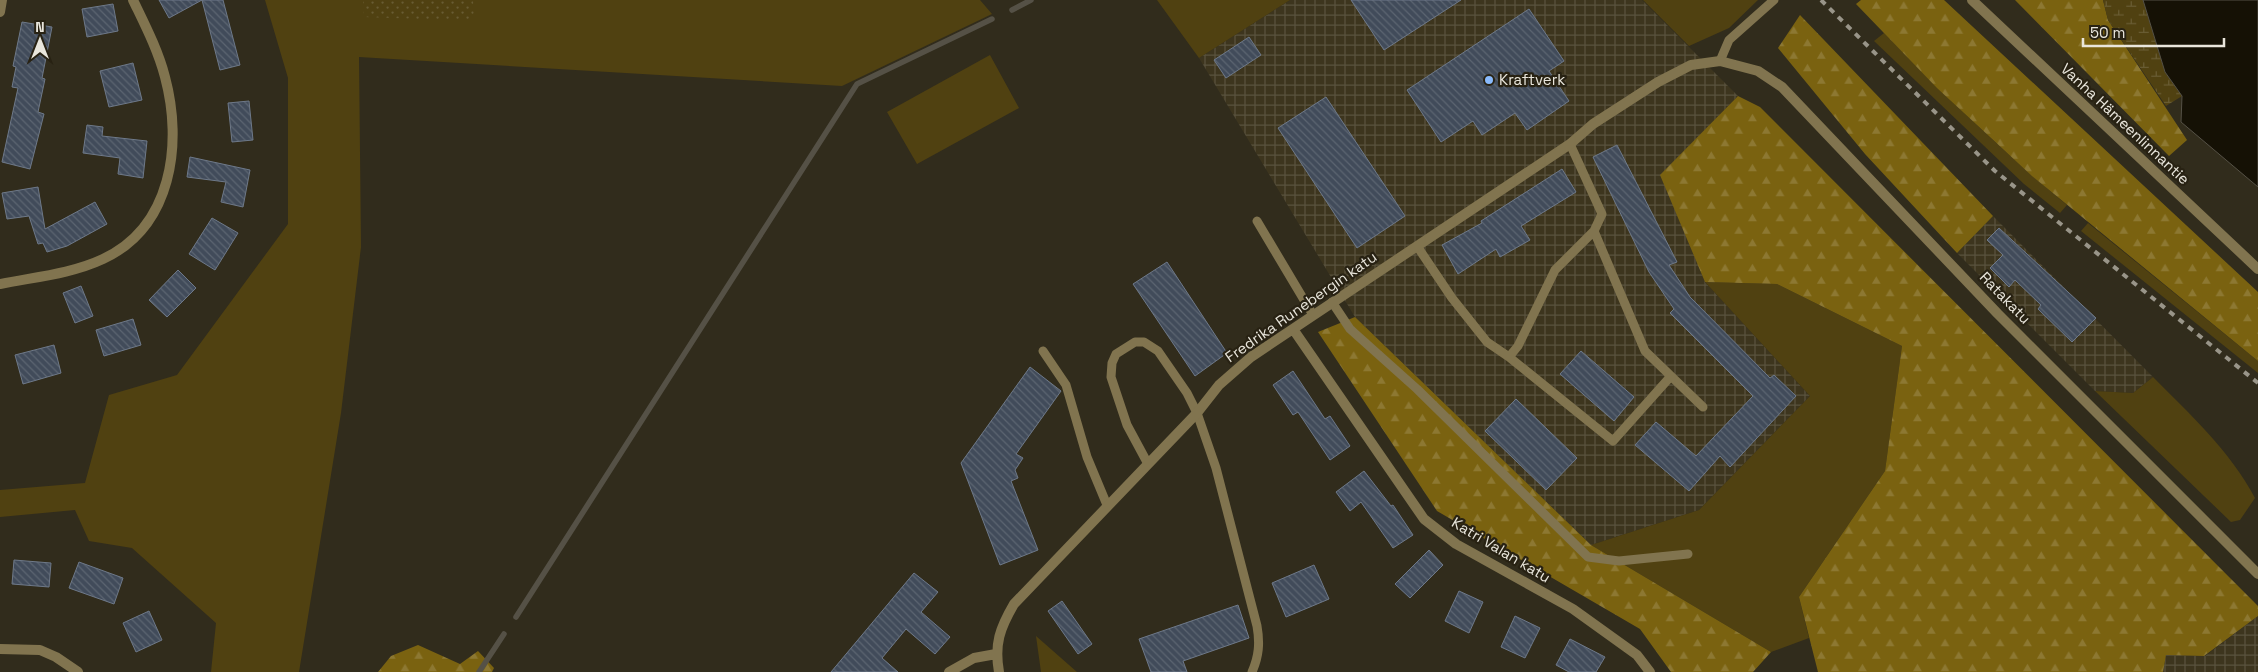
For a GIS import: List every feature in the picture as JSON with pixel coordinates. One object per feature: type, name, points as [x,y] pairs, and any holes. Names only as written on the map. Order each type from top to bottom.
[{"type":"street","points":[[0,12],[2,0]]},
{"type":"street","points":[[0,284],[74,270],[103,259],[126,246],[141,230],[165,190],[171,164],[173,138],[171,107],[165,77],[150,36],[133,0]]},
{"type":"street","name":"Vanha Hämeenlinnantie","points":[[1972,0],[2258,269]]},
{"type":"street","name":"Fredrika Runebergin katu","points":[[999,672],[996,654],[1001,627],[1014,604],[1197,413],[1220,385],[1251,357],[1570,144],[1593,124],[1658,82],[1691,65],[1720,61]]},
{"type":"street","name":"Ratakatu","points":[[1720,61],[1758,71],[1782,87],[1998,314],[2258,574]]},
{"type":"street","name":"Katri Valan katu","points":[[1293,329],[1424,519],[1456,544],[1573,609],[1637,655],[1650,672]]},
{"type":"street","points":[[0,649],[40,650],[56,657],[78,672]]},
{"type":"street","points":[[948,672],[974,658],[996,654]]},
{"type":"lane","points":[[1720,61],[1729,40],[1774,0]]},
{"type":"lane","points":[[1509,357],[1518,346],[1555,270],[1594,231],[1602,214],[1570,144]]},
{"type":"lane","points":[[1257,221],[1313,314]]},
{"type":"lane","points":[[1594,231],[1645,351],[1704,407]]},
{"type":"lane","points":[[1417,246],[1452,298],[1487,342],[1509,357],[1613,441],[1671,376]]},
{"type":"lane","points":[[1332,302],[1350,329],[1417,388],[1588,557],[1619,561],[1688,554]]},
{"type":"lane","points":[[1148,464],[1127,425],[1111,377],[1112,363],[1116,354],[1135,342],[1144,342],[1158,351],[1187,393],[1197,413],[1216,468],[1257,626],[1260,641],[1257,661],[1252,672]]},
{"type":"lane","points":[[1043,351],[1066,385],[1087,456],[1108,505]]},
{"type":"shaded area","points":[[1290,0],[1642,0],[1738,96],[1661,175],[1705,282],[1810,396],[1699,510],[1591,545],[1355,317],[1199,58]]},
{"type":"shaded area","points":[[2143,0],[2258,0],[2258,187],[2181,122],[2182,96],[2165,72]]},
{"type":"shaded area","points":[[1993,216],[2153,377],[2133,393],[2095,391],[1957,253]]},
{"type":"shaded area","points":[[2258,616],[2258,672],[2163,672],[2166,655],[2205,656]]},
{"type":"green space","points":[[265,0],[980,0],[992,14],[842,86],[359,57],[361,247],[341,413],[299,672],[211,672],[216,623],[132,548],[89,541],[75,510],[0,517],[0,490],[85,483],[109,395],[177,375],[288,224],[288,78]]},
{"type":"green space","points":[[363,0],[473,0],[474,21],[364,17]]},
{"type":"green space","points":[[1157,0],[1290,0],[1199,58]]},
{"type":"green space","points":[[1643,0],[1758,0],[1729,28],[1689,46]]},
{"type":"green space","points":[[1861,0],[1944,0],[2258,292],[2258,361],[2032,176],[1937,88],[1856,4]]},
{"type":"green space","points":[[2015,0],[2103,0],[2108,20],[2187,140],[2169,156]]},
{"type":"green space","points":[[2103,0],[2143,0],[2165,72],[2182,96],[2166,106],[2108,20]]},
{"type":"green space","points":[[1800,15],[1993,216],[1957,253],[1865,154],[1778,48]]},
{"type":"green space","points":[[1884,33],[1973,121],[2067,205],[2060,213],[2024,184],[1874,41]]},
{"type":"green space","points":[[990,55],[1019,108],[917,164],[887,112]]},
{"type":"green space","points":[[1738,96],[1760,107],[2258,606],[2258,616],[2204,656],[2166,655],[2163,672],[1818,672],[1799,597],[1885,471],[1902,346],[1777,284],[1705,282],[1660,175]]},
{"type":"green space","points":[[2088,223],[2258,361],[2258,373],[2081,231]]},
{"type":"green space","points":[[1705,282],[1777,284],[1902,346],[1885,471],[1799,597],[1809,638],[1771,652],[1591,545],[1699,510],[1810,396]]},
{"type":"green space","points":[[1355,317],[1591,545],[1771,652],[1753,672],[1671,672],[1640,629],[1437,511],[1318,332]]},
{"type":"green space","points":[[2153,377],[2208,434],[2234,464],[2245,481],[2255,498],[2240,520],[2231,522],[2095,391],[2133,393]]},
{"type":"green space","points":[[1036,636],[1077,672],[1041,672]]},
{"type":"green space","points":[[418,645],[460,664],[478,651],[494,668],[492,672],[378,672],[391,656]]},
{"type":"building","points":[[159,0],[202,0],[169,18]]},
{"type":"building","points":[[202,0],[223,0],[240,65],[220,70]]},
{"type":"building","points":[[1351,0],[1461,0],[1384,50]]},
{"type":"building","points":[[113,4],[118,31],[87,37],[82,9]]},
{"type":"building","name":"Kraftverk","points":[[1529,9],[1564,61],[1549,71],[1569,101],[1527,130],[1515,113],[1482,135],[1473,121],[1441,142],[1407,90]]},
{"type":"building","points":[[22,22],[52,27],[42,78],[45,79],[38,112],[44,114],[30,169],[2,162],[18,88],[12,87],[16,67],[13,66]]},
{"type":"building","points":[[1249,37],[1261,55],[1226,78],[1214,60]]},
{"type":"building","points":[[133,63],[142,100],[109,107],[100,71]]},
{"type":"building","points":[[1326,97],[1405,216],[1357,248],[1278,128]]},
{"type":"building","points":[[249,101],[253,140],[232,142],[228,103]]},
{"type":"building","points":[[87,125],[103,127],[102,136],[147,141],[143,178],[118,174],[120,158],[83,153]]},
{"type":"building","points":[[1617,145],[1677,262],[1669,265],[1690,297],[1770,378],[1774,375],[1796,396],[1730,467],[1720,456],[1689,491],[1635,445],[1656,422],[1696,456],[1753,396],[1670,313],[1674,309],[1649,272],[1593,157]]},
{"type":"building","points":[[190,157],[250,170],[243,207],[221,202],[226,182],[187,177]]},
{"type":"building","points":[[1562,169],[1576,192],[1521,226],[1530,240],[1500,257],[1496,249],[1458,274],[1442,245],[1482,223],[1481,221]]},
{"type":"building","points":[[38,187],[45,229],[95,202],[107,224],[67,246],[47,252],[43,243],[38,244],[29,216],[7,219],[2,193]]},
{"type":"building","points":[[212,218],[238,233],[215,270],[189,254]]},
{"type":"building","points":[[1999,228],[2096,318],[2072,342],[2038,309],[2041,305],[2015,280],[2009,287],[1990,268],[2003,255],[1987,240]]},
{"type":"building","points":[[1167,262],[1227,353],[1195,376],[1133,284]]},
{"type":"building","points":[[178,270],[196,288],[167,317],[149,300]]},
{"type":"building","points":[[81,286],[93,316],[75,323],[63,293]]},
{"type":"building","points":[[133,319],[141,345],[104,356],[96,330]]},
{"type":"building","points":[[54,345],[61,373],[23,384],[15,355]]},
{"type":"building","points":[[1581,351],[1634,397],[1614,421],[1560,374]]},
{"type":"building","points":[[1030,367],[1061,391],[1016,454],[1023,458],[1015,470],[1018,478],[1011,481],[1038,550],[1000,565],[961,463]]},
{"type":"building","points":[[1293,371],[1325,419],[1330,416],[1350,446],[1330,460],[1298,412],[1293,415],[1273,385]]},
{"type":"building","points":[[1516,399],[1577,458],[1546,490],[1485,431]]},
{"type":"building","points":[[1364,471],[1391,506],[1393,505],[1413,535],[1393,548],[1361,502],[1350,511],[1336,492]]},
{"type":"building","points":[[1429,550],[1443,565],[1410,598],[1395,584]]},
{"type":"building","points":[[14,560],[51,563],[49,587],[12,584]]},
{"type":"building","points":[[79,562],[123,578],[114,604],[69,588]]},
{"type":"building","points":[[1314,565],[1329,599],[1286,617],[1272,583]]},
{"type":"building","points":[[914,573],[938,592],[921,612],[950,637],[935,654],[906,629],[882,658],[898,672],[831,672]]},
{"type":"building","points":[[1459,591],[1483,602],[1469,633],[1445,621]]},
{"type":"building","points":[[1062,601],[1092,644],[1078,654],[1048,611]]},
{"type":"building","points":[[1238,605],[1249,638],[1183,661],[1187,672],[1151,672],[1139,639]]},
{"type":"building","points":[[149,611],[162,640],[136,652],[123,623]]},
{"type":"building","points":[[1515,616],[1540,628],[1525,658],[1501,647]]},
{"type":"building","points":[[1570,639],[1605,657],[1596,672],[1569,672],[1556,665]]},
{"type":"waterway","points":[[1012,10],[1031,0]]},
{"type":"waterway","points":[[516,617],[857,84],[992,19]]},
{"type":"waterway","points":[[479,672],[504,634]]},
{"type":"railway","points":[[1821,0],[1995,171],[2258,383]]},
{"type":"place","name":"Kraftverk","points":[[1489,80]]}]
